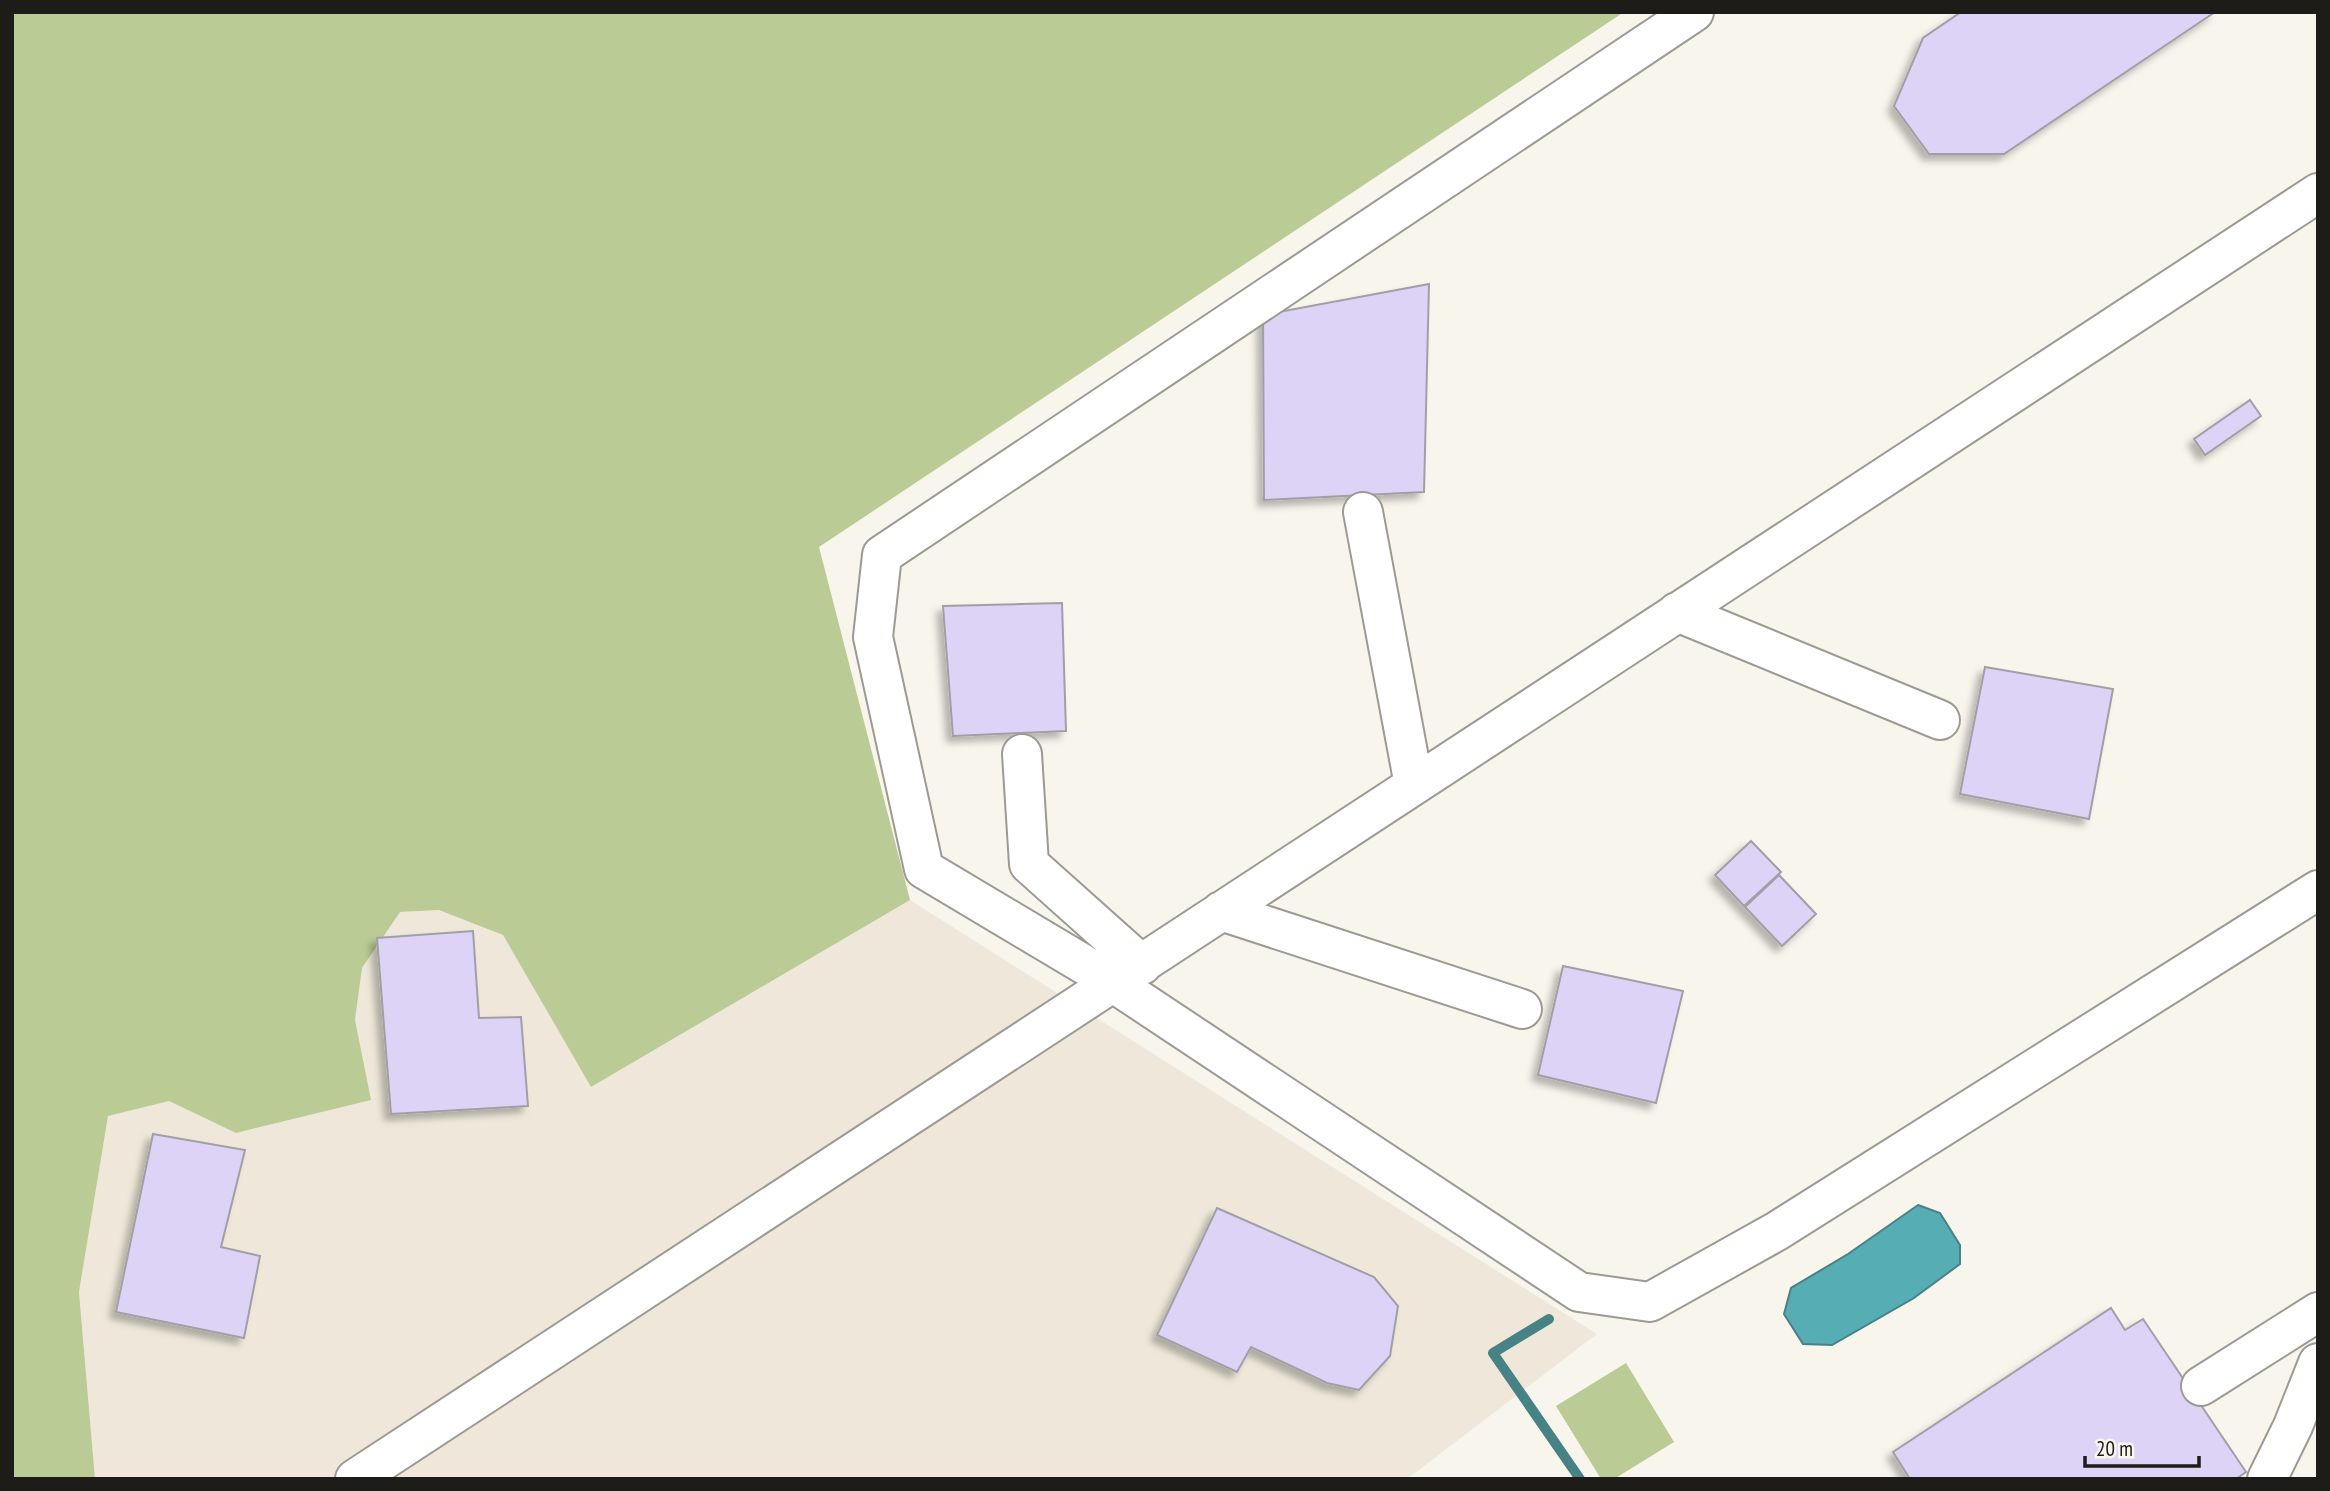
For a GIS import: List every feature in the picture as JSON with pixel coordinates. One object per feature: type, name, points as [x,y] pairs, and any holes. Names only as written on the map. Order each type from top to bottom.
[{"type":"lane","points":[[1694,12],[882,555],[873,637],[924,869],[1128,974],[1578,1292],[1650,1301],[1777,1231],[2318,890]]},
{"type":"lane","points":[[355,1479],[2318,192]]},
{"type":"lane","points":[[1363,512],[1414,785]]},
{"type":"lane","points":[[1677,612],[1940,720]]},
{"type":"lane","points":[[1022,754],[1029,864],[1128,974]]},
{"type":"lane","points":[[1221,911],[1522,1009]]},
{"type":"lane","points":[[2201,1385],[2318,1312]]},
{"type":"lane","points":[[2267,1479],[2318,1363]]},
{"type":"shaded area","points":[[910,900],[1597,1334],[1407,1479],[95,1479],[79,1292],[108,1115],[169,1101],[236,1133],[370,1100],[355,1020],[362,968],[399,912],[439,910],[503,935],[591,1087]]},
{"type":"green space","points":[[12,12],[1624,12],[819,547],[910,900],[591,1087],[503,935],[439,910],[400,912],[362,968],[355,1020],[371,1100],[236,1133],[169,1101],[108,1116],[79,1292],[95,1479],[12,1479]]},
{"type":"green space","points":[[1626,1363],[1674,1442],[1614,1479],[1601,1479],[1556,1406]]},
{"type":"water","points":[[1918,1205],[1940,1213],[1960,1245],[1960,1264],[1914,1298],[1832,1345],[1803,1344],[1784,1314],[1791,1288],[1848,1254]]},
{"type":"building","points":[[1961,12],[2215,12],[2004,154],[1929,154],[1894,106],[1923,38]]},
{"type":"building","points":[[1429,284],[1424,492],[1264,500],[1263,315]]},
{"type":"building","points":[[2250,400],[2261,416],[2205,455],[2194,439]]},
{"type":"building","points":[[1062,603],[1066,731],[953,736],[943,606]]},
{"type":"building","points":[[1985,667],[2113,689],[2089,819],[1960,794]]},
{"type":"building","points":[[1751,841],[1781,872],[1744,906],[1715,875]]},
{"type":"building","points":[[1779,875],[1816,914],[1782,946],[1745,907]]},
{"type":"building","points":[[473,931],[479,1018],[521,1017],[528,1106],[391,1114],[377,938]]},
{"type":"building","points":[[1563,966],[1683,991],[1656,1103],[1538,1075]]},
{"type":"building","points":[[153,1134],[245,1150],[221,1247],[260,1256],[244,1338],[116,1312]]},
{"type":"building","points":[[1217,1208],[1374,1277],[1398,1306],[1390,1356],[1359,1390],[1327,1383],[1251,1347],[1237,1372],[1157,1335]]},
{"type":"building","points":[[2111,1308],[2125,1330],[2143,1319],[2246,1472],[2236,1479],[1910,1479],[1893,1452]]},
{"type":"waterway","points":[[1549,1319],[1493,1353],[1580,1479]]}]
